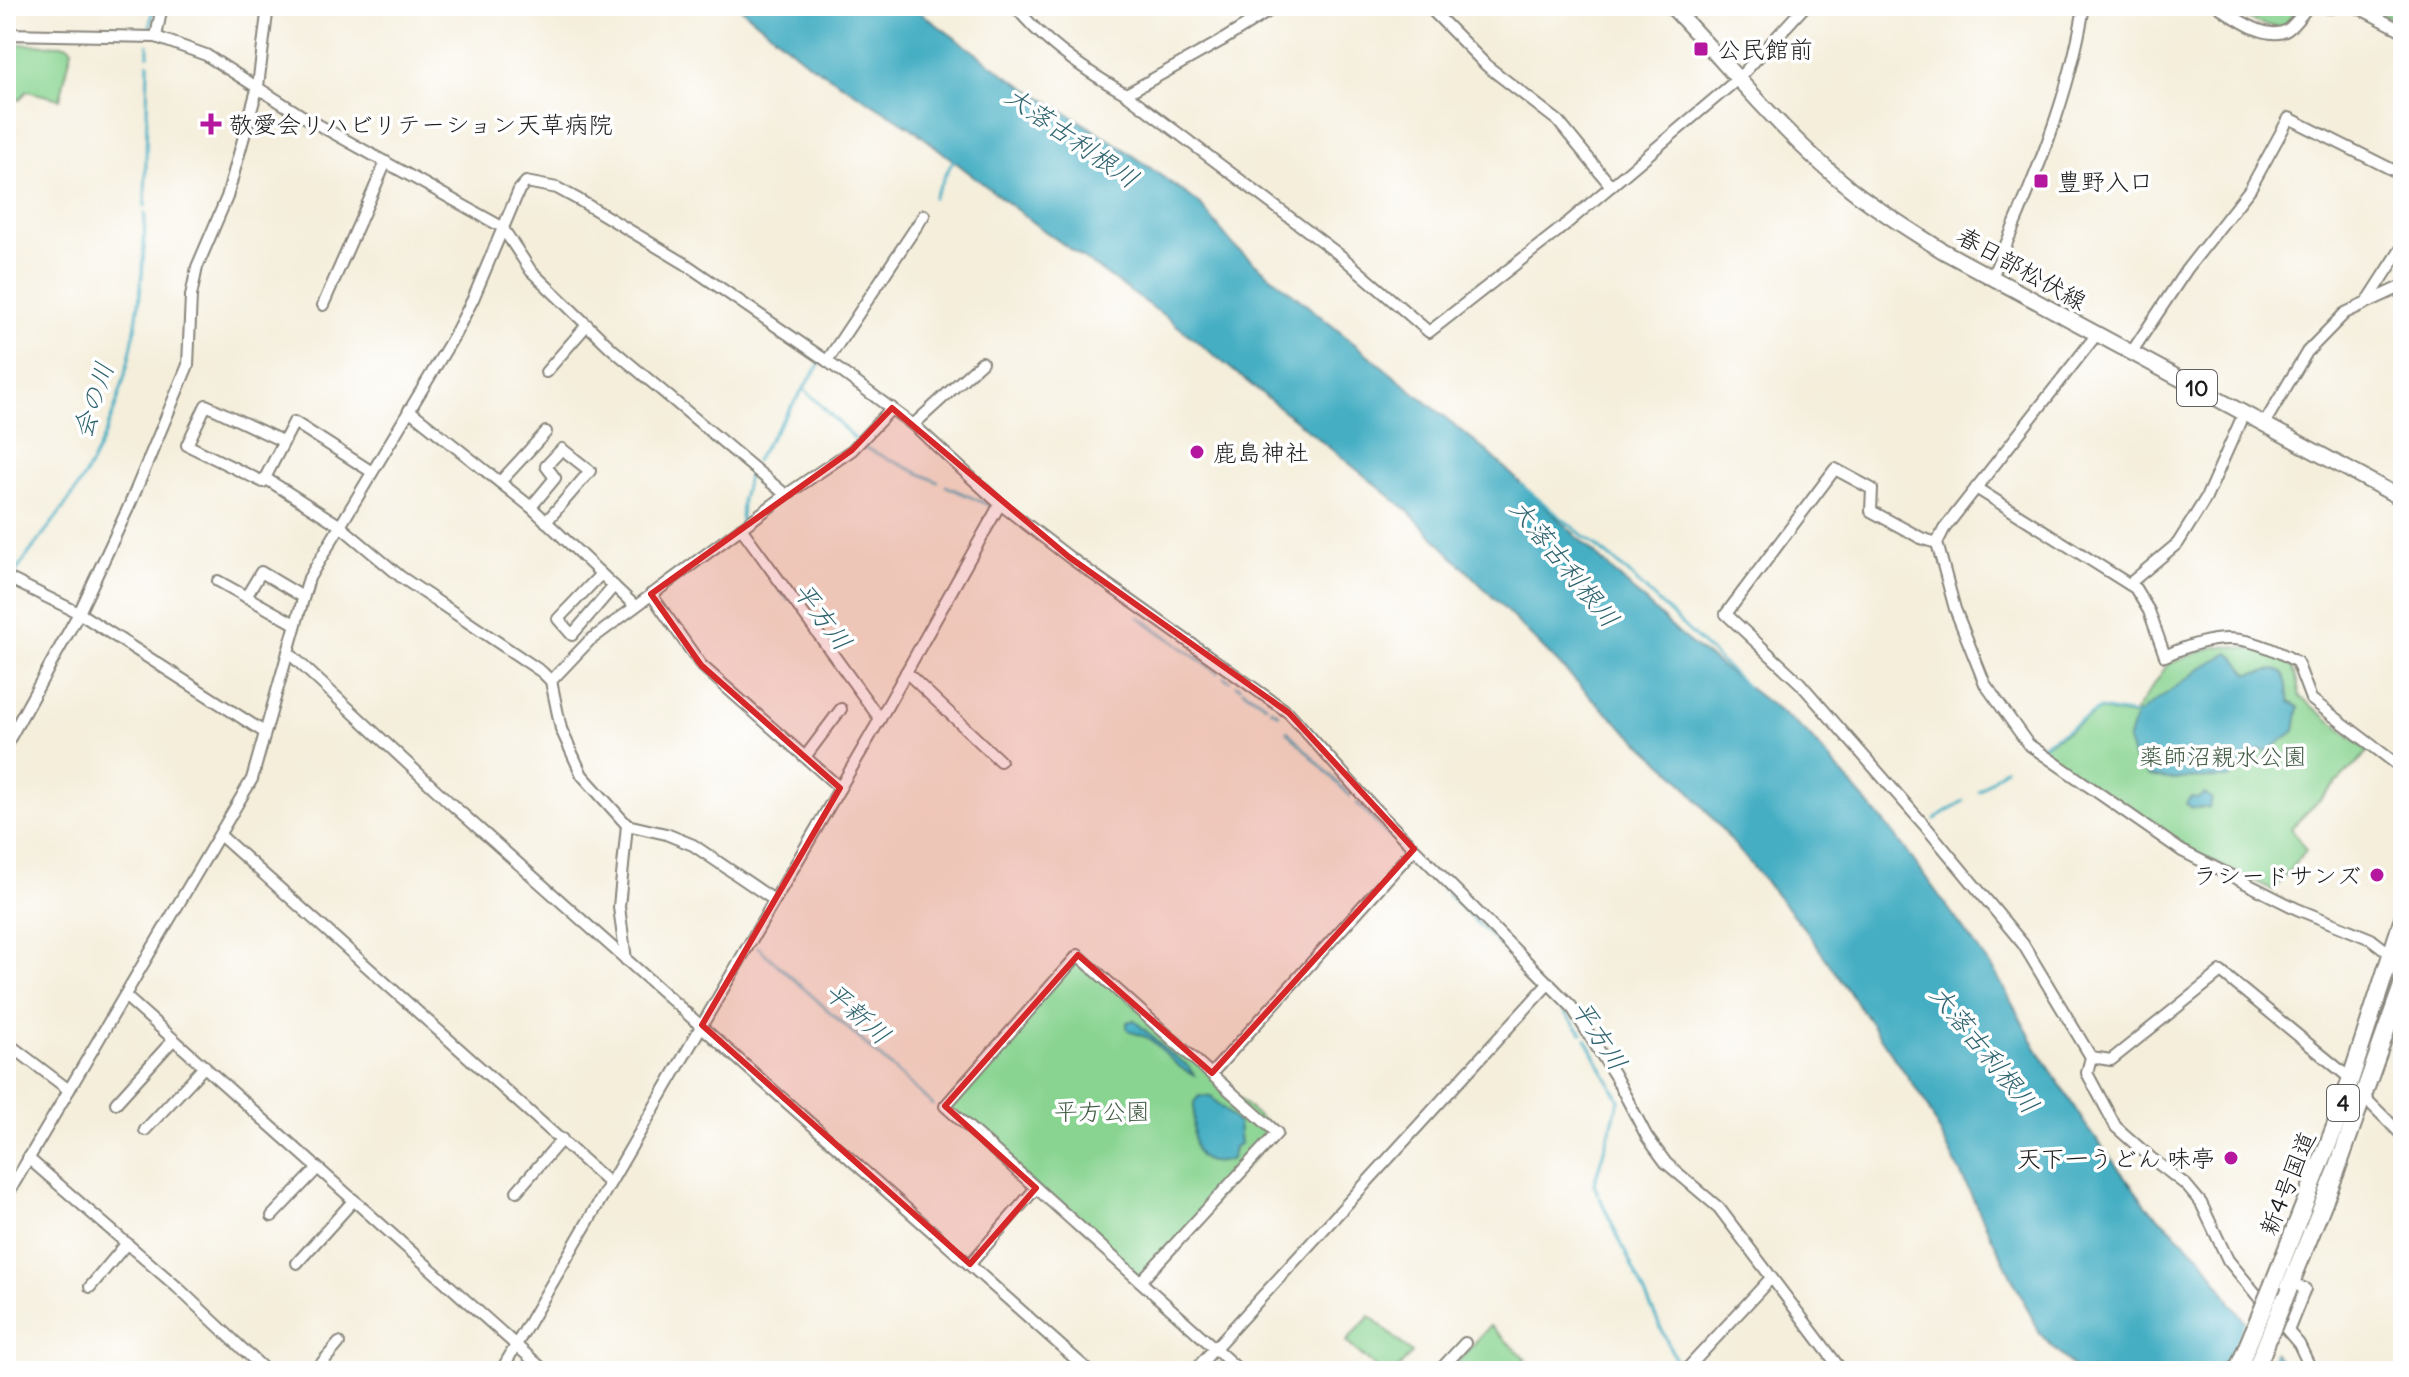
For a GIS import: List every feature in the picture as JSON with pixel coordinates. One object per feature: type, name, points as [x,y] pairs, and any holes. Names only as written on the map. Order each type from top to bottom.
[{"type":"highway","name":"新4号国道","points":[[2237,1371],[2352,1080],[2403,918]]},
{"type":"highway","name":"新4号国道","points":[[2255,1371],[2364,1097],[2403,983]]},
{"type":"main road","name":"春日部松伏線","points":[[1671,6],[1789,133],[1851,189],[1943,251],[2403,499]]},
{"type":"street","points":[[156,37],[162,6]]},
{"type":"street","points":[[6,745],[79,613],[130,504],[188,365],[191,296],[197,267],[227,197],[258,86],[268,6]]},
{"type":"street","points":[[1015,6],[1027,22],[1052,42],[1341,256],[1429,332],[1611,186],[1739,78],[1805,6]]},
{"type":"street","points":[[1126,94],[1277,6]]},
{"type":"street","points":[[1428,6],[1487,66],[1558,121],[1611,186]]},
{"type":"street","points":[[1992,277],[2057,117],[2076,52],[2084,6]]},
{"type":"street","points":[[2218,6],[2253,28],[2275,33],[2287,30],[2309,6]]},
{"type":"street","points":[[2317,6],[2341,6]]},
{"type":"street","points":[[2355,6],[2403,31]]},
{"type":"street","points":[[6,34],[156,37],[206,55],[299,114],[502,227],[531,271],[587,325],[786,495]]},
{"type":"street","points":[[2131,353],[2187,269],[2250,189],[2289,118],[2403,175]]},
{"type":"street","points":[[323,305],[386,162]]},
{"type":"street","points":[[6,1197],[252,779],[309,578],[473,299],[502,227],[519,190],[526,182],[557,188],[684,263],[827,361],[913,425],[1000,504],[1069,557],[1289,713],[1414,849],[1571,1006],[1593,1037],[1647,1137],[1666,1163],[1719,1208],[1842,1371]]},
{"type":"street","points":[[827,361],[924,215]]},
{"type":"street","points":[[2366,303],[2403,246]]},
{"type":"street","points":[[2264,424],[2307,352],[2345,313],[2403,286]]},
{"type":"street","points":[[546,372],[587,325]]},
{"type":"street","points":[[2097,334],[1944,529],[1937,543],[1955,609],[1985,684],[2029,745],[2182,851],[2297,909],[2371,939],[2392,955]]},
{"type":"street","points":[[913,425],[982,362]]},
{"type":"street","points":[[282,441],[206,405],[187,445],[263,482],[294,422],[372,472]]},
{"type":"street","points":[[551,681],[589,641],[852,450],[892,408]]},
{"type":"street","points":[[409,410],[531,507],[635,606]]},
{"type":"street","points":[[2129,584],[2178,543],[2206,498],[2244,413]]},
{"type":"street","points":[[500,482],[546,432]]},
{"type":"street","points":[[531,507],[555,478],[546,466],[562,449],[590,471],[546,522]]},
{"type":"street","points":[[1937,543],[1921,538],[1871,511],[1872,489],[1835,469],[1726,614],[1800,683],[2023,944],[2091,1057],[2087,1073],[2116,1127],[2186,1185],[2201,1203],[2228,1260],[2299,1344],[2315,1371]]},
{"type":"street","points":[[265,478],[339,525],[401,577],[542,672],[551,681],[561,729],[582,775],[627,825],[666,834],[693,845],[774,900]]},
{"type":"street","points":[[1976,488],[2135,588],[2149,611],[2165,656],[2192,643],[2218,637],[2263,645],[2297,662],[2311,699],[2403,769]]},
{"type":"street","points":[[501,1371],[880,719],[1000,504]]},
{"type":"street","points":[[741,528],[880,719]]},
{"type":"street","points":[[246,597],[261,572],[303,597]]},
{"type":"street","points":[[601,574],[558,619],[572,635],[614,586]]},
{"type":"street","points":[[6,577],[79,613],[264,732]]},
{"type":"street","points":[[218,581],[295,624]]},
{"type":"street","points":[[651,594],[701,665],[840,788]]},
{"type":"street","points":[[288,652],[449,802],[1089,1371]]},
{"type":"street","points":[[906,672],[1000,761]]},
{"type":"street","points":[[805,757],[841,709]]},
{"type":"street","points":[[626,960],[619,880],[627,825]]},
{"type":"street","points":[[221,836],[609,1183]]},
{"type":"street","points":[[1212,1073],[1414,849]]},
{"type":"street","points":[[1142,1280],[1277,1133],[1078,955],[945,1106],[1240,1371]]},
{"type":"street","points":[[2091,1057],[2111,1060],[2221,972],[2352,1080]]},
{"type":"street","points":[[1194,1371],[1549,983]]},
{"type":"street","points":[[125,996],[545,1371]]},
{"type":"street","points":[[116,1103],[173,1040]]},
{"type":"street","points":[[6,1042],[69,1090]]},
{"type":"street","points":[[145,1130],[205,1066]]},
{"type":"street","points":[[2364,1097],[2403,1136]]},
{"type":"street","points":[[517,1191],[562,1139]]},
{"type":"street","points":[[28,1158],[177,1287],[258,1369]]},
{"type":"street","points":[[2302,1163],[2319,1168]]},
{"type":"street","points":[[272,1216],[318,1168]]},
{"type":"street","points":[[970,1264],[1036,1188]]},
{"type":"street","points":[[297,1263],[354,1200]]},
{"type":"street","points":[[90,1287],[127,1243]]},
{"type":"street","points":[[1685,1371],[1771,1278]]},
{"type":"street","points":[[2288,1331],[2305,1289],[2291,1282]]},
{"type":"street","points":[[315,1371],[339,1343]]},
{"type":"street","points":[[1439,1371],[1465,1343]]},
{"type":"highlighted area","points":[[892,408],[1069,557],[1289,713],[1414,849],[1212,1073],[1078,955],[945,1106],[1036,1188],[970,1264],[702,1025],[840,788],[701,665],[651,594],[852,450]]},
{"type":"green space","points":[[2227,6],[2300,6],[2283,27],[2253,21]]},
{"type":"green space","points":[[2367,6],[2403,6],[2403,25]]},
{"type":"green space","points":[[6,44],[67,45],[72,49],[60,99],[27,91],[19,100],[6,95]]},
{"type":"green space","name":"薬師沼親水公園","points":[[2216,646],[2256,650],[2285,661],[2295,673],[2300,697],[2369,751],[2291,828],[2306,850],[2273,890],[2185,848],[2039,749],[2101,710],[2132,716],[2168,664]]},
{"type":"green space","name":"平方公園","points":[[1078,955],[1277,1133],[1142,1280],[945,1106]]},
{"type":"green space","points":[[1370,1316],[1412,1353],[1396,1371],[1380,1371],[1346,1342]]},
{"type":"green space","points":[[1490,1326],[1526,1359],[1515,1371],[1449,1371]]},
{"type":"water","name":"大落古利根川","points":[[738,6],[911,6],[1006,75],[1121,147],[1199,203],[1235,247],[1488,452],[1680,635],[1805,731],[1895,835],[1996,974],[2036,1047],[2085,1124],[2147,1206],[2202,1258],[2238,1313],[2290,1371],[2077,1371],[2040,1334],[1924,1100],[1808,933],[1679,778],[1604,710],[1406,509],[1169,319],[1036,225],[913,129],[808,63]]},
{"type":"water","points":[[2229,653],[2249,674],[2274,670],[2283,672],[2290,702],[2299,707],[2295,731],[2268,751],[2260,750],[2247,756],[2244,769],[2229,778],[2167,779],[2149,776],[2135,763],[2128,741],[2136,715],[2206,665]]},
{"type":"water","points":[[2205,794],[2212,798],[2209,808],[2191,808],[2186,804],[2190,797],[2198,798]]},
{"type":"water","points":[[1134,1020],[1188,1066],[1194,1075],[1149,1039],[1127,1029],[1127,1022]]},
{"type":"water","points":[[1199,1096],[1211,1097],[1238,1123],[1240,1144],[1234,1147],[1232,1159],[1217,1162],[1200,1156],[1193,1126],[1194,1102]]},
{"type":"pier","points":[[2247,1317],[2275,1348],[2266,1371],[2225,1371]]},
{"type":"waterway","name":"会の川","points":[[150,27],[153,6]]},
{"type":"waterway","name":"会の川","points":[[148,45],[148,55]]},
{"type":"waterway","name":"会の川","points":[[145,206],[148,63]]},
{"type":"waterway","points":[[933,198],[954,159]]},
{"type":"waterway","name":"会の川","points":[[14,575],[85,475],[113,414],[137,315],[145,214]]},
{"type":"waterway","name":"平方川","points":[[755,461],[821,362]]},
{"type":"waterway","name":"平方川","points":[[804,389],[855,439]]},
{"type":"waterway","name":"平方川","points":[[863,447],[938,482]]},
{"type":"waterway","name":"平方川","points":[[741,523],[742,498],[749,473]]},
{"type":"waterway","name":"大落古利根川","points":[[1521,485],[1624,569],[1747,687]]},
{"type":"waterway","name":"平方川","points":[[946,486],[993,507]]},
{"type":"waterway","name":"平方川","points":[[745,542],[788,600]]},
{"type":"waterway","name":"会の川","points":[[6,589],[8,585]]},
{"type":"waterway","name":"平方川","points":[[1139,617],[1218,673]]},
{"type":"waterway","name":"平方川","points":[[1224,677],[1230,681]]},
{"type":"waterway","name":"平方川","points":[[1236,685],[1240,687]]},
{"type":"waterway","name":"平方川","points":[[1243,690],[1266,705]]},
{"type":"waterway","name":"平方川","points":[[1271,709],[1279,714]]},
{"type":"waterway","points":[[2039,747],[2100,709],[2136,715]]},
{"type":"waterway","name":"平方川","points":[[1287,731],[1350,796]]},
{"type":"waterway","points":[[1979,791],[2005,768]]},
{"type":"waterway","points":[[1935,819],[1963,801]]},
{"type":"waterway","name":"平方川","points":[[1357,803],[1389,837]]},
{"type":"waterway","name":"平方川","points":[[1396,843],[1402,850]]},
{"type":"waterway","name":"平方川","points":[[1418,864],[1435,881]]},
{"type":"waterway","name":"平方川","points":[[1440,886],[1444,890]]},
{"type":"waterway","name":"平方川","points":[[1447,894],[1530,974]]},
{"type":"waterway","name":"平新川","points":[[758,947],[933,1105]]},
{"type":"waterway","name":"平方川","points":[[1545,990],[1582,1033]]},
{"type":"waterway","name":"平方川","points":[[1586,1039],[1619,1100],[1594,1184],[1598,1194]]},
{"type":"waterway","points":[[1600,1198],[1681,1371]]},
{"type":"waterway","name":"平新川","points":[[1221,1362],[1231,1371]]},
{"type":"place","name":"公民館前","points":[[1701,49]]},
{"type":"place","name":"敬愛会リハビリテーション天草病院","points":[[211,124]]},
{"type":"place","name":"豊野入口","points":[[2041,181]]},
{"type":"place","name":"鹿島神社","points":[[1197,452]]},
{"type":"place","name":"ラシードサンズ","points":[[2377,875]]},
{"type":"place","name":"天下一うどん 味亭","points":[[2231,1158]]}]
